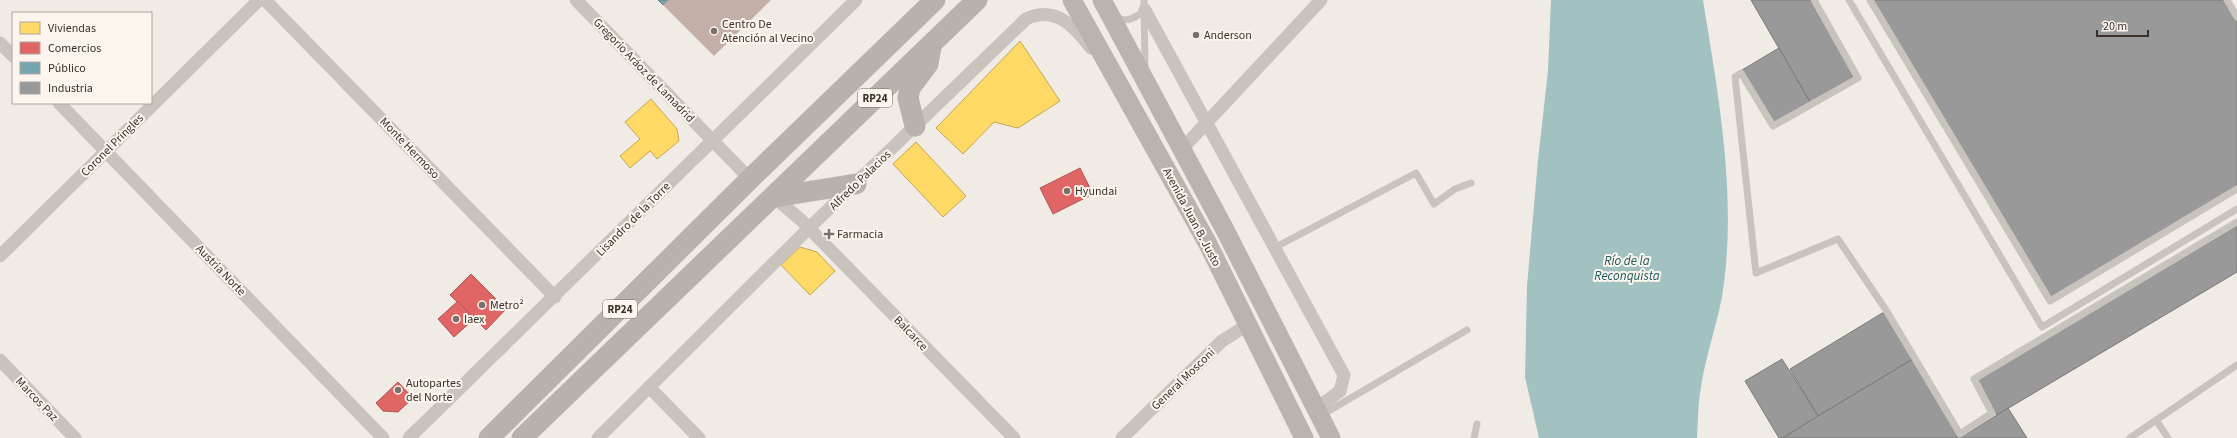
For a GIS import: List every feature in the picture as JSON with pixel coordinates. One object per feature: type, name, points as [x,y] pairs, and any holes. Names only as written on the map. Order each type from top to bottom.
[{"type":"main road","name":"RP24","points":[[489,438],[750,179],[935,0]]},
{"type":"main road","name":"RP24","points":[[522,438],[977,0]]},
{"type":"main road","name":"Avenida Juan B. Justo","points":[[1072,0],[1208,244],[1304,438]]},
{"type":"main road","name":"Avenida Juan B. Justo","points":[[1105,6],[1224,228],[1331,438]]},
{"type":"main road","points":[[915,126],[908,98],[910,88],[928,64],[932,43]]},
{"type":"main road","points":[[774,197],[856,184]]},
{"type":"street","name":"Coronel Pringles","points":[[0,256],[259,0]]},
{"type":"street","name":"Monte Hermoso","points":[[265,0],[555,297]]},
{"type":"street","name":"Gregorio Aráoz de Lamadrid","points":[[576,0],[750,179]]},
{"type":"street","name":"Lisandro de la Torre","points":[[409,438],[555,297],[712,140],[856,0]]},
{"type":"street","points":[[1182,149],[1321,0]]},
{"type":"street","points":[[1144,5],[1206,123],[1344,375],[1340,391],[1318,412]]},
{"type":"street","name":"Alfredo Palacios","points":[[598,438],[809,228],[1026,19],[1033,16],[1048,15],[1066,21],[1076,28],[1126,95]]},
{"type":"street","points":[[0,43],[12,55]]},
{"type":"street","name":"Austria Norte","points":[[60,104],[383,438]]},
{"type":"street","name":"Balcarce","points":[[774,197],[809,228],[1014,438]]},
{"type":"street","name":"General Mosconi","points":[[1122,438],[1222,341],[1247,325]]},
{"type":"street","name":"Marcos Paz","points":[[0,360],[75,438]]},
{"type":"street","points":[[649,387],[699,438]]},
{"type":"lane","points":[[1814,0],[1858,78],[1773,126],[1741,73],[1735,77],[1756,273],[1838,240],[1886,310],[1960,434],[1992,413],[1974,379],[2237,222]]},
{"type":"lane","points":[[1849,0],[2042,327],[2237,209]]},
{"type":"lane","points":[[1870,0],[2050,301],[2237,189]]},
{"type":"lane","points":[[2227,0],[2237,17]]},
{"type":"lane","points":[[1105,6],[1119,19],[1127,20],[1134,18],[1144,5]]},
{"type":"lane","points":[[1144,5],[1145,82]]},
{"type":"lane","points":[[1274,248],[1416,173],[1434,204],[1455,189],[1471,183]]},
{"type":"lane","points":[[1318,412],[1467,330]]},
{"type":"lane","points":[[2130,438],[2237,365]]},
{"type":"lane","points":[[2156,420],[2168,438]]},
{"type":"lane","points":[[1474,438],[1477,424]]},
{"type":"water","name":"Río de la Reconquista","points":[[1551,0],[1703,0],[1724,141],[1728,212],[1724,283],[1703,374],[1699,399],[1697,438],[1539,438],[1525,377],[1527,286],[1538,160],[1548,71]]},
{"type":"building: Viviendas","points":[[1020,41],[1060,101],[1018,128],[994,122],[963,154],[936,128]]},
{"type":"building: Viviendas","points":[[651,99],[677,129],[679,141],[657,159],[650,151],[630,168],[620,156],[640,139],[625,122]]},
{"type":"building: Viviendas","points":[[916,142],[966,196],[943,217],[893,164]]},
{"type":"building: Viviendas","points":[[800,247],[817,252],[835,271],[810,295],[781,265]]},
{"type":"building: Comercios","name":"Hyundai","points":[[1080,168],[1093,194],[1053,214],[1040,188]]},
{"type":"building: Comercios","name":"Metro²","points":[[471,274],[506,309],[486,330],[450,295]]},
{"type":"building: Comercios","name":"Iaex","points":[[458,301],[474,319],[454,337],[438,319]]},
{"type":"building: Comercios","name":"Autopartes del Norte","points":[[398,382],[413,398],[398,412],[383,411],[376,403]]},
{"type":"building: Público","points":[[658,0],[668,0],[663,5]]},
{"type":"building: Industria","points":[[1751,0],[1810,0],[1854,76],[1810,102]]},
{"type":"building: Industria","points":[[1871,0],[2224,0],[2237,21],[2237,187],[2051,299]]},
{"type":"building: Industria","points":[[1779,48],[1810,102],[1774,123],[1742,70]]},
{"type":"building: Industria","points":[[2237,226],[2237,272],[1997,415],[1977,380]]},
{"type":"building: Industria","points":[[1884,312],[1913,359],[1818,416],[1790,369]]},
{"type":"building: Industria","points":[[1782,359],[1818,416],[1783,438],[1779,438],[1745,381]]},
{"type":"building: Industria","points":[[1913,359],[1960,438],[1783,438],[1818,416]]},
{"type":"building: Industria","points":[[2008,408],[2027,438],[1960,438],[1997,415]]},
{"type":"building: Otros","name":"Centro De Atención al Vecino","points":[[668,0],[771,0],[714,56],[663,5]]},
{"type":"place","name":"Centro De Atención al Vecino","points":[[714,31]]},
{"type":"place","name":"Anderson","points":[[1196,35]]},
{"type":"place","name":"Hyundai","points":[[1067,191]]},
{"type":"place","name":"Farmacia","points":[[829,234]]},
{"type":"place","name":"Metro²","points":[[482,305]]},
{"type":"place","name":"Iaex","points":[[456,319]]},
{"type":"place","name":"Autopartes del Norte","points":[[398,390]]}]
